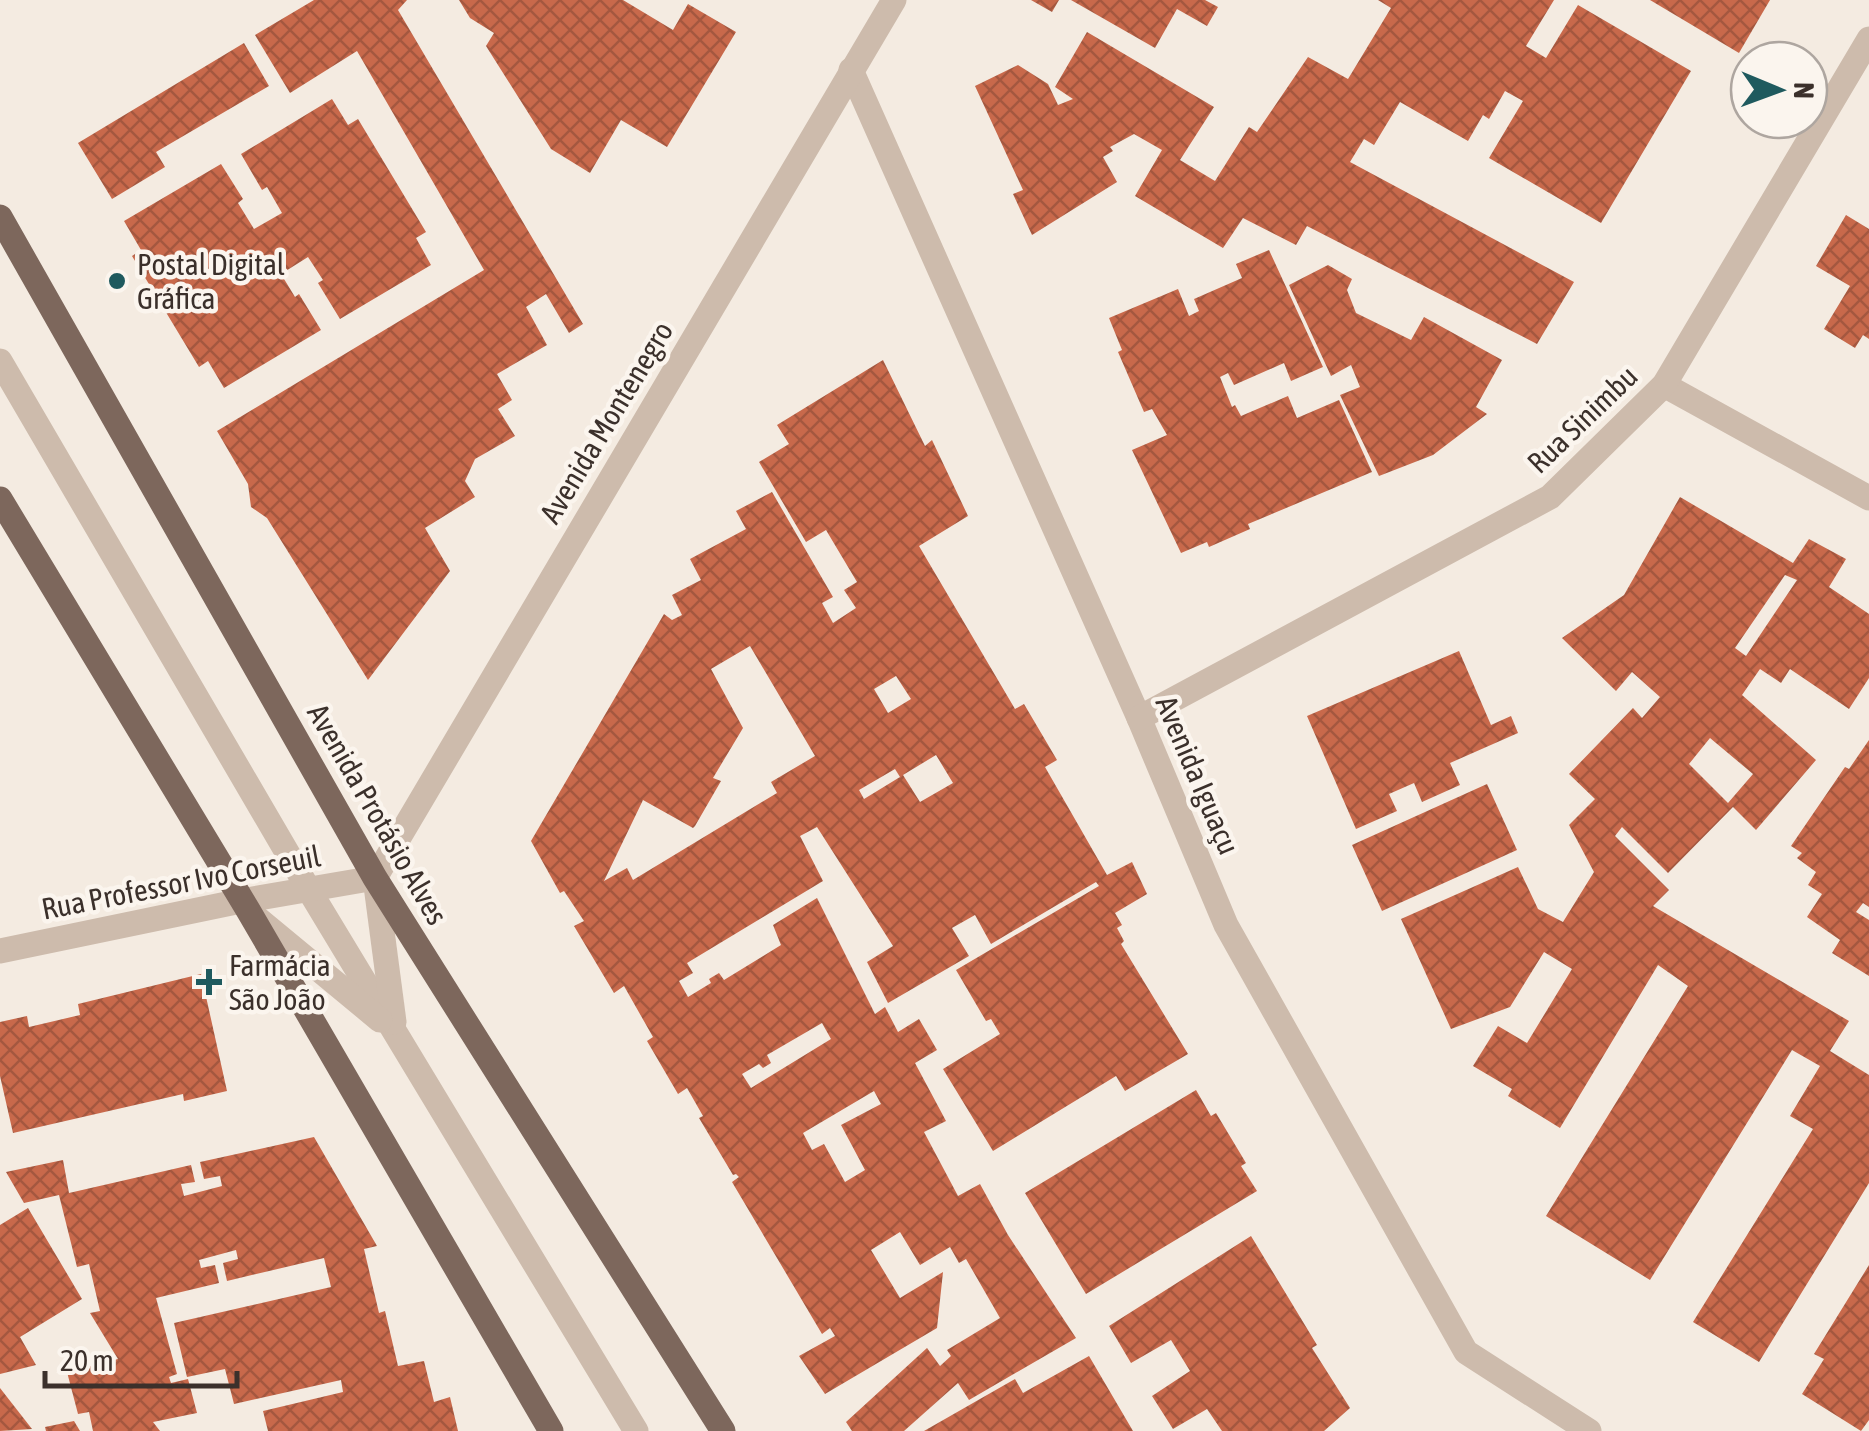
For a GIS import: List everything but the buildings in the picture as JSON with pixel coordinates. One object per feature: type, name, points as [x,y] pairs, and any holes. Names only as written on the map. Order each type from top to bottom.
[{"type":"main road","name":"Avenida Protásio Alves","points":[[0,217],[375,878],[723,1431]]},
{"type":"main road","points":[[0,500],[552,1431]]},
{"type":"street","name":"Avenida Montenegro","points":[[375,878],[894,0]]},
{"type":"street","name":"Rua Sinimbu","points":[[1139,718],[1550,497],[1664,385],[1869,39]]},
{"type":"street","name":"Avenida Iguaçu","points":[[851,70],[1139,718],[1226,926],[1466,1352],[1589,1431]]},
{"type":"street","points":[[0,361],[309,890],[636,1431]]},
{"type":"street","points":[[1664,385],[1869,498]]},
{"type":"street","points":[[375,878],[396,1033]]},
{"type":"street","name":"Rua Professor Ivo Corseuil","points":[[0,951],[375,878]]},
{"type":"street","points":[[244,906],[396,1033]]},
{"type":"place","name":"Postal Digital Gráfica","points":[[117,281]]},
{"type":"place","name":"Farmácia São João","points":[[209,982]]}]
